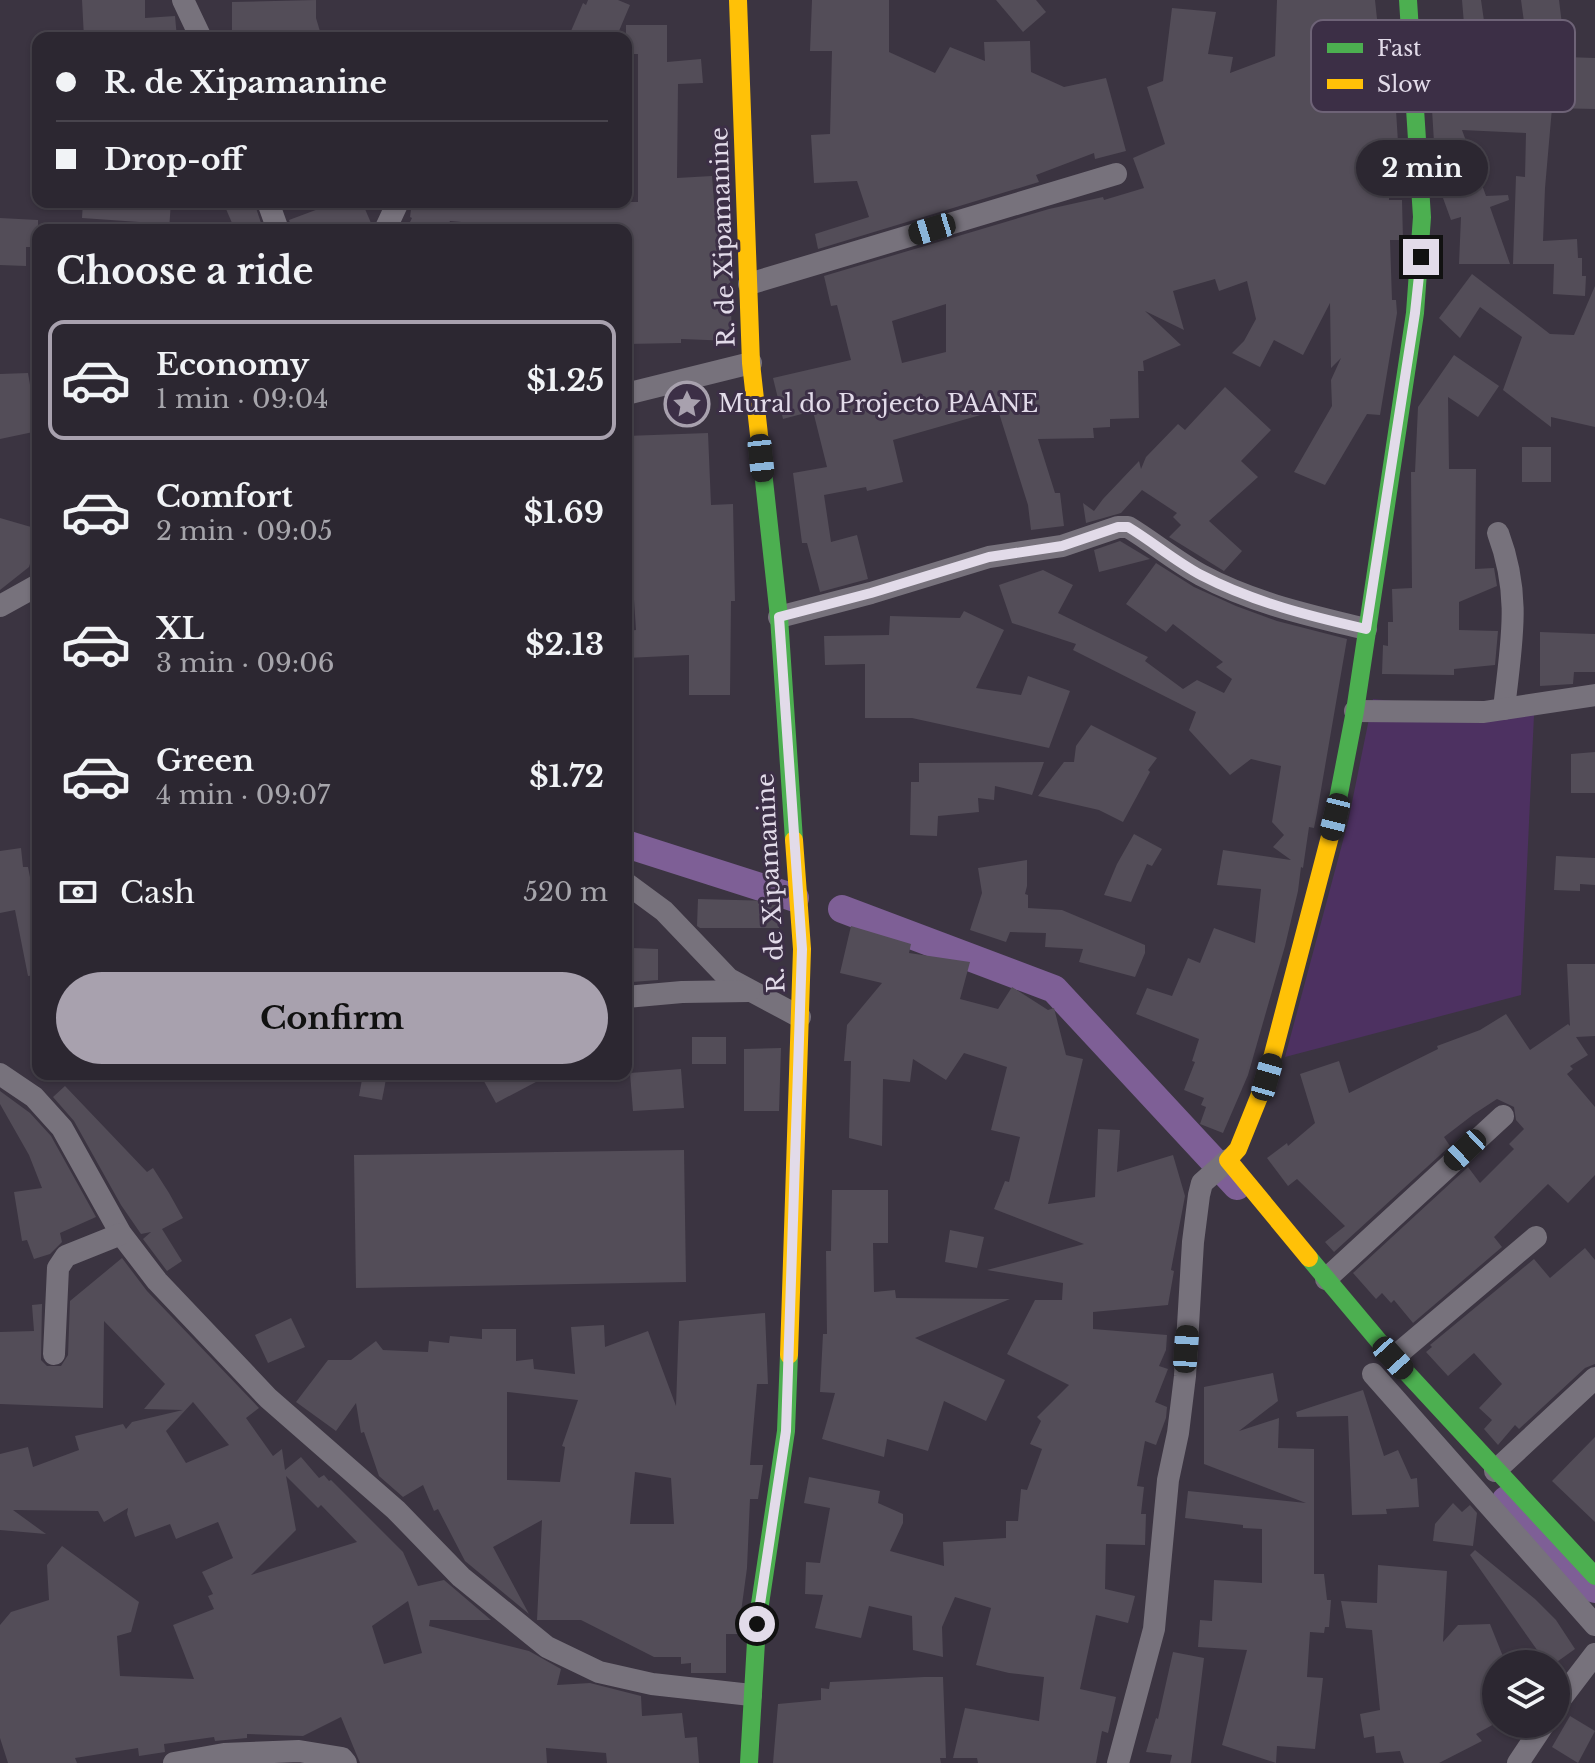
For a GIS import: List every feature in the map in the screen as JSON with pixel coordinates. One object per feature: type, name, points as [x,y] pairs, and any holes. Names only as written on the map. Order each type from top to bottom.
[{"type":"street","points":[[183,0],[198,32]]},
{"type":"street","name":"R. de Xipamanine","points":[[738,0],[751,363],[779,617],[802,949],[786,1431],[757,1624],[749,1763]]},
{"type":"street","points":[[1408,0],[1409,20]]},
{"type":"street","points":[[1118,1763],[1154,1629],[1168,1480],[1185,1376],[1193,1242],[1202,1183],[1238,1149],[1256,1110],[1302,951],[1335,817],[1355,711],[1421,257],[1422,217],[1414,112]]},
{"type":"street","points":[[749,284],[1116,174]]},
{"type":"street","points":[[632,393],[751,363]]},
{"type":"street","points":[[779,617],[989,557],[1062,546],[1118,527],[1128,527],[1198,573],[1226,587],[1287,610],[1366,629]]},
{"type":"street","points":[[1498,533],[1509,562],[1515,607],[1504,709]]},
{"type":"street","points":[[0,606],[32,588]]},
{"type":"street","points":[[1355,711],[1484,712],[1595,695]]},
{"type":"street","points":[[632,887],[664,911],[729,979],[800,1017]]},
{"type":"street","points":[[632,996],[749,991]]},
{"type":"street","points":[[0,1074],[34,1097],[62,1128],[121,1234],[157,1281],[268,1398],[396,1510],[461,1577],[547,1647],[599,1672],[652,1684],[751,1695]]},
{"type":"street","points":[[1326,1279],[1503,1116]]},
{"type":"street","points":[[1228,1160],[1393,1358],[1595,1576]]},
{"type":"street","points":[[54,1354],[58,1268],[66,1256],[121,1234]]},
{"type":"street","points":[[1393,1358],[1536,1237]]},
{"type":"street","points":[[1373,1374],[1595,1625]]},
{"type":"street","points":[[1495,1471],[1595,1378]]},
{"type":"street","points":[[1570,1687],[1595,1654]]},
{"type":"street","points":[[1518,1763],[1535,1738]]},
{"type":"street","points":[[174,1763],[224,1754],[299,1751],[342,1758],[346,1763]]},
{"type":"shaded area","points":[[1373,699],[1534,715],[1521,995],[1285,1057],[1348,822]]},
{"type":"building","points":[[82,0],[145,0],[145,18],[175,16],[176,32],[84,32]]},
{"type":"building","points":[[316,0],[320,32],[232,32],[232,2]]},
{"type":"building","points":[[588,0],[618,0],[630,5],[619,32],[571,32],[583,3],[586,5]]},
{"type":"building","points":[[812,0],[889,0],[889,52],[935,73],[950,47],[985,61],[984,42],[1030,41],[1031,72],[1064,87],[1106,78],[1126,151],[1095,159],[1094,153],[1036,175],[1039,182],[818,249],[815,234],[869,217],[857,181],[814,183],[811,135],[830,134],[832,51],[810,51]]},
{"type":"building","points":[[996,0],[1036,0],[1046,12],[1023,32]]},
{"type":"building","points":[[1277,0],[1375,0],[1377,20],[1311,20],[1311,112],[1396,112],[1399,158],[1391,158],[1389,200],[1402,200],[1403,240],[1390,240],[1392,300],[1396,300],[1397,313],[1380,415],[1367,414],[1325,485],[1294,472],[1332,406],[1331,380],[1341,358],[1331,368],[1330,303],[1303,355],[1274,340],[1260,367],[1232,353],[1244,341],[1256,319],[1247,281],[1219,291],[1215,279],[1173,291],[1184,330],[1145,311],[1181,345],[1143,361],[1144,371],[1138,371],[1139,418],[1110,419],[1110,427],[1093,428],[1094,438],[1038,439],[1055,493],[1060,493],[1064,526],[1031,530],[1028,505],[998,410],[893,440],[903,482],[867,491],[866,487],[824,495],[831,542],[857,535],[868,579],[820,592],[807,543],[802,543],[793,473],[827,467],[813,411],[783,419],[773,378],[851,360],[837,305],[831,306],[824,276],[1049,209],[1103,197],[1104,200],[1144,188],[1133,158],[1165,144],[1147,87],[1163,81],[1172,8],[1216,12],[1208,54],[1233,57],[1230,73],[1275,56]],"holes":[[[946,304],[946,352],[902,363],[892,321]]]},
{"type":"building","points":[[1462,0],[1481,0],[1484,20],[1464,20]]},
{"type":"building","points":[[1521,0],[1559,0],[1561,20],[1524,20]]},
{"type":"building","points":[[626,25],[667,25],[667,62],[701,59],[703,83],[678,84],[677,178],[712,176],[716,228],[723,227],[724,275],[730,275],[732,341],[681,339],[681,343],[632,344],[632,224],[485,224],[450,221],[449,224],[409,224],[411,208],[632,208],[632,202],[638,202],[638,54],[632,54],[632,32],[626,32]]},
{"type":"building","points":[[1575,57],[1595,58],[1595,109],[1575,109]]},
{"type":"building","points":[[1432,112],[1552,112],[1543,241],[1577,239],[1578,258],[1582,258],[1582,276],[1586,276],[1585,296],[1553,294],[1554,264],[1513,264],[1516,176],[1525,177],[1526,133],[1462,130],[1486,196],[1508,195],[1509,200],[1490,207],[1510,264],[1459,264],[1461,217],[1451,220],[1443,198],[1450,198],[1435,159]]},
{"type":"building","points":[[83,208],[171,208],[169,224],[82,218]]},
{"type":"building","points":[[226,208],[256,208],[261,224],[232,224]]},
{"type":"building","points":[[321,208],[365,208],[371,223],[290,224],[289,220]]},
{"type":"building","points":[[0,218],[38,220],[38,224],[32,224],[32,247],[26,247],[26,266],[0,265]]},
{"type":"building","points":[[1472,274],[1550,334],[1574,335],[1595,286],[1595,427],[1551,417],[1551,427],[1503,390],[1522,337],[1480,307],[1460,338],[1439,318]]},
{"type":"building","points":[[1454,355],[1499,386],[1478,417],[1448,397],[1449,469],[1476,469],[1475,569],[1494,568],[1497,586],[1459,602],[1459,630],[1498,631],[1495,665],[1454,669],[1454,675],[1382,674],[1383,645],[1388,646],[1388,622],[1393,622],[1392,589],[1412,588],[1411,472],[1415,472],[1418,407]]},
{"type":"building","points":[[28,373],[32,396],[32,432],[0,439],[0,374]]},
{"type":"building","points":[[1225,387],[1271,430],[1241,461],[1258,477],[1209,521],[1242,551],[1224,571],[1169,537],[1181,525],[1173,517],[1177,513],[1142,490],[1121,513],[1086,523],[1083,503],[1094,511],[1139,461],[1141,469],[1146,457],[1178,424],[1185,430]]},
{"type":"building","points":[[708,433],[711,505],[733,504],[735,601],[731,601],[730,695],[689,695],[689,655],[632,658],[632,630],[636,630],[632,570],[632,436]]},
{"type":"building","points":[[1522,447],[1551,447],[1551,482],[1522,482]]},
{"type":"building","points":[[0,518],[32,527],[32,558],[29,567],[0,590]]},
{"type":"building","points":[[1120,541],[1150,559],[1099,572],[1094,550]]},
{"type":"building","points":[[1156,563],[1194,587],[1236,606],[1277,621],[1347,639],[1314,828],[1309,827],[1285,946],[1248,1075],[1223,1133],[1200,1124],[1206,1107],[1201,1105],[1204,1098],[1184,1090],[1195,1062],[1192,1061],[1199,1039],[1136,1014],[1147,988],[1172,996],[1188,958],[1200,963],[1214,928],[1255,943],[1261,889],[1217,885],[1223,850],[1291,860],[1273,847],[1284,835],[1272,822],[1281,766],[1251,759],[1230,775],[1189,730],[1196,712],[1073,650],[1076,644],[1012,623],[999,585],[1043,570],[1073,585],[1058,613],[1148,657],[1145,661],[1183,689],[1197,680],[1224,693],[1232,679],[1216,667],[1223,662],[1173,624],[1166,632],[1126,604]]},
{"type":"building","points":[[964,611],[1004,630],[976,688],[1021,695],[1028,676],[1070,691],[1049,748],[912,718],[865,718],[865,664],[825,665],[824,636],[889,635],[890,616],[960,618]]},
{"type":"building","points":[[1540,632],[1595,634],[1595,672],[1574,672],[1573,684],[1540,686]]},
{"type":"building","points":[[1091,725],[1157,758],[1123,822],[1099,810],[1038,796],[1064,762],[1074,762],[1076,746]]},
{"type":"building","points":[[1595,752],[1595,793],[1571,793],[1571,754]]},
{"type":"building","points":[[1044,762],[1032,795],[995,786],[994,800],[978,798],[979,812],[938,816],[937,836],[910,835],[911,782],[919,782],[919,763]]},
{"type":"building","points":[[1134,834],[1162,849],[1152,866],[1147,864],[1131,902],[1104,895]]},
{"type":"building","points":[[21,848],[23,867],[28,867],[32,887],[32,976],[28,976],[15,910],[0,913],[0,851]]},
{"type":"building","points":[[1556,856],[1595,858],[1595,885],[1580,884],[1580,891],[1554,890]]},
{"type":"building","points":[[1027,860],[1025,894],[1028,895],[1028,908],[1062,910],[1145,945],[1135,977],[1079,962],[1083,949],[1045,947],[1046,933],[1010,932],[1006,942],[970,930],[982,893],[978,868]]},
{"type":"building","points":[[698,899],[779,901],[779,928],[700,928],[697,926]]},
{"type":"building","points":[[851,926],[911,944],[909,953],[970,962],[960,999],[998,1009],[1012,987],[1048,1010],[1054,1008],[1066,1055],[1083,1059],[1048,1204],[1095,1197],[1098,1129],[1120,1130],[1117,1172],[1173,1155],[1185,1196],[1171,1270],[1174,1271],[1168,1305],[1093,1312],[1093,1329],[1167,1335],[1166,1350],[1159,1366],[1168,1369],[1155,1402],[1167,1407],[1166,1418],[1156,1445],[1145,1441],[1137,1486],[1144,1487],[1141,1514],[1146,1514],[1145,1545],[1106,1544],[1105,1589],[1135,1596],[1128,1623],[1096,1615],[1080,1689],[1116,1697],[1108,1733],[1102,1731],[1096,1763],[978,1763],[977,1758],[953,1758],[965,1708],[1039,1721],[1044,1677],[976,1665],[991,1608],[955,1597],[942,1627],[943,1657],[913,1650],[912,1616],[869,1606],[861,1638],[815,1628],[823,1595],[805,1594],[806,1562],[820,1563],[830,1508],[804,1503],[809,1477],[880,1491],[878,1503],[903,1514],[903,1523],[890,1551],[944,1566],[943,1542],[1006,1538],[1006,1521],[1018,1521],[1021,1489],[1027,1490],[1042,1449],[1030,1444],[1041,1421],[1037,1417],[1069,1385],[1007,1354],[1035,1300],[1062,1300],[1063,1283],[987,1270],[1084,1244],[994,1209],[1005,1181],[1009,1182],[1020,1137],[991,1130],[1007,1067],[964,1053],[946,1080],[913,1059],[910,1082],[883,1079],[882,1146],[849,1138],[851,1061],[844,1061],[847,1025],[882,983],[840,973]]},
{"type":"building","points":[[632,948],[658,949],[658,980],[632,982]]},
{"type":"building","points":[[1567,964],[1595,964],[1595,1036],[1576,1037],[1588,1055],[1570,1066],[1573,1069],[1567,1074],[1595,1107],[1595,1175],[1568,1203],[1548,1184],[1494,1237],[1502,1247],[1413,1323],[1394,1300],[1391,1303],[1382,1293],[1376,1299],[1353,1273],[1468,1167],[1480,1183],[1514,1149],[1509,1144],[1524,1129],[1516,1120],[1514,1107],[1497,1099],[1444,1137],[1450,1146],[1334,1252],[1325,1242],[1345,1226],[1297,1179],[1288,1186],[1267,1158],[1287,1143],[1288,1146],[1315,1123],[1300,1074],[1339,1061],[1349,1093],[1438,1049],[1437,1046],[1480,1030],[1506,1014],[1530,1050],[1568,1024],[1570,1026]]},
{"type":"building","points":[[692,1037],[726,1037],[726,1064],[692,1064]]},
{"type":"building","points":[[781,1048],[779,1111],[744,1111],[744,1049]]},
{"type":"building","points":[[681,1069],[684,1108],[633,1111],[632,1073]]},
{"type":"building","points":[[362,1080],[386,1080],[382,1100],[359,1096]]},
{"type":"building","points":[[483,1080],[540,1080],[496,1103]]},
{"type":"building","points":[[65,1086],[147,1172],[153,1168],[183,1218],[162,1229],[182,1261],[167,1271],[143,1239],[151,1232],[141,1234],[121,1205],[74,1121],[53,1097]]},
{"type":"building","points":[[0,1091],[30,1113],[51,1136],[96,1217],[60,1233],[62,1242],[50,1254],[34,1259],[27,1240],[22,1241],[14,1192],[42,1188],[29,1155],[0,1104]]},
{"type":"building","points":[[684,1150],[686,1282],[356,1288],[354,1155]]},
{"type":"building","points":[[832,1190],[888,1190],[888,1243],[873,1243],[874,1292],[895,1290],[896,1298],[1010,1299],[915,1338],[1005,1380],[986,1421],[944,1401],[928,1451],[887,1439],[884,1457],[822,1439],[835,1393],[820,1392],[823,1334],[827,1334],[826,1251],[831,1251]]},
{"type":"building","points":[[950,1230],[984,1237],[977,1268],[945,1262]]},
{"type":"building","points":[[1585,1248],[1595,1260],[1595,1364],[1585,1368],[1519,1429],[1515,1425],[1498,1445],[1484,1429],[1492,1420],[1479,1408],[1502,1384],[1474,1353],[1448,1376],[1426,1352],[1432,1347],[1430,1345],[1534,1259],[1550,1278]]},
{"type":"building","points":[[122,1258],[147,1291],[259,1408],[246,1418],[273,1456],[282,1449],[285,1470],[301,1457],[319,1478],[324,1475],[331,1480],[403,1552],[418,1586],[444,1580],[491,1620],[430,1620],[429,1626],[529,1651],[561,1669],[557,1685],[590,1683],[641,1696],[642,1716],[682,1713],[685,1738],[697,1737],[699,1763],[607,1763],[606,1753],[546,1748],[547,1763],[360,1763],[341,1717],[303,1736],[247,1734],[247,1738],[215,1741],[214,1737],[164,1744],[165,1752],[139,1756],[138,1748],[75,1758],[77,1763],[8,1763],[0,1738],[0,1625],[11,1612],[49,1600],[47,1565],[62,1546],[139,1602],[131,1632],[117,1636],[120,1676],[194,1679],[173,1625],[214,1609],[208,1596],[213,1594],[202,1572],[233,1558],[218,1522],[176,1539],[170,1524],[135,1537],[128,1508],[104,1522],[98,1511],[13,1510],[46,1534],[0,1530],[0,1454],[28,1447],[33,1467],[79,1450],[75,1436],[123,1424],[126,1429],[132,1422],[183,1410],[144,1409],[165,1384],[104,1321],[103,1408],[0,1404],[0,1332],[34,1331],[32,1305],[42,1304],[41,1360],[47,1366],[61,1366],[68,1355],[70,1301]],"holes":[[[193,1402],[229,1445],[186,1463],[166,1431]],[[286,1476],[318,1508],[321,1505],[357,1542],[251,1575],[296,1530]],[[408,1601],[422,1653],[384,1664],[372,1626]]]},
{"type":"building","points":[[765,1313],[768,1384],[757,1384],[750,1465],[763,1465],[758,1499],[750,1499],[747,1568],[738,1634],[726,1634],[726,1673],[691,1673],[691,1663],[681,1664],[681,1657],[654,1657],[581,1620],[537,1620],[542,1520],[493,1547],[529,1614],[465,1561],[438,1509],[434,1511],[423,1485],[403,1497],[379,1476],[364,1432],[361,1433],[356,1403],[336,1431],[296,1402],[328,1360],[351,1360],[376,1341],[383,1350],[428,1352],[429,1341],[449,1343],[450,1336],[482,1339],[482,1329],[516,1329],[516,1361],[533,1359],[534,1369],[575,1374],[571,1327],[604,1325],[605,1347],[648,1331],[676,1406],[679,1321]],"holes":[[[507,1392],[578,1400],[562,1446],[565,1447],[560,1482],[507,1480]],[[635,1472],[671,1478],[674,1524],[630,1524]]]},
{"type":"building","points":[[291,1318],[305,1347],[268,1363],[255,1335]]},
{"type":"building","points":[[1273,1373],[1278,1401],[1239,1431],[1279,1418],[1278,1448],[1314,1449],[1314,1574],[1324,1574],[1327,1600],[1331,1600],[1329,1627],[1325,1627],[1324,1633],[1310,1632],[1307,1677],[1323,1678],[1315,1749],[1277,1746],[1276,1763],[1222,1745],[1247,1650],[1198,1647],[1200,1620],[1212,1621],[1214,1580],[1262,1583],[1262,1529],[1185,1518],[1188,1491],[1306,1503],[1204,1464],[1204,1387]]},
{"type":"building","points":[[1363,1390],[1384,1456],[1398,1450],[1411,1479],[1417,1478],[1419,1507],[1386,1509],[1387,1514],[1352,1515],[1348,1416],[1297,1417],[1296,1412]]},
{"type":"building","points":[[1595,1437],[1595,1522],[1552,1481]]},
{"type":"building","points":[[1453,1503],[1462,1512],[1470,1505],[1477,1513],[1473,1546],[1433,1541],[1435,1524]]},
{"type":"building","points":[[1475,1550],[1535,1599],[1556,1620],[1575,1649],[1570,1653],[1570,1650],[1537,1650],[1470,1555]]},
{"type":"building","points":[[1378,1565],[1447,1571],[1443,1642],[1458,1625],[1490,1624],[1500,1650],[1482,1650],[1482,1731],[1476,1734],[1482,1741],[1439,1763],[1404,1763],[1400,1751],[1376,1753],[1374,1736],[1364,1738],[1360,1714],[1380,1710],[1372,1630],[1346,1628],[1341,1601],[1377,1603]]},
{"type":"building","points":[[1173,1652],[1204,1658],[1191,1763],[1170,1763],[1172,1755],[1146,1752],[1158,1719]]},
{"type":"building","points":[[943,1677],[946,1758],[940,1758],[941,1763],[773,1763],[778,1704],[821,1700],[821,1688],[829,1689],[830,1682]]},
{"type":"building","points":[[1570,1716],[1595,1731],[1578,1763],[1552,1747],[1557,1738],[1570,1738]]},
{"type":"waterway","points":[[632,846],[795,898]]},
{"type":"waterway","points":[[842,909],[1054,989],[1237,1186]]},
{"type":"waterway","points":[[1506,1500],[1579,1584],[1595,1589]]},
{"type":"traffic: fast","points":[[1408,0],[1409,20]]},
{"type":"traffic: fast","points":[[1333,825],[1355,711],[1415,313],[1422,217],[1415,112]]},
{"type":"traffic: fast","points":[[761,453],[779,617],[794,840]]},
{"type":"traffic: fast","points":[[1309,1258],[1393,1358],[1595,1576]]},
{"type":"traffic: fast","points":[[749,1763],[757,1624],[786,1431],[789,1355]]},
{"type":"traffic: slow","points":[[738,0],[751,363],[761,453]]},
{"type":"traffic: slow","points":[[1309,1258],[1228,1160],[1238,1149],[1267,1077],[1333,825]]},
{"type":"traffic: slow","points":[[789,1355],[802,949],[794,840]]},
{"type":"place","name":"Mural do Projecto PAANE","points":[[687,404]]},
{"type":"route","points":[[757,1624],[786,1431],[802,949],[779,617],[989,557],[1062,546],[1118,527],[1128,527],[1198,573],[1226,587],[1287,610],[1366,629],[1421,257]]}]
